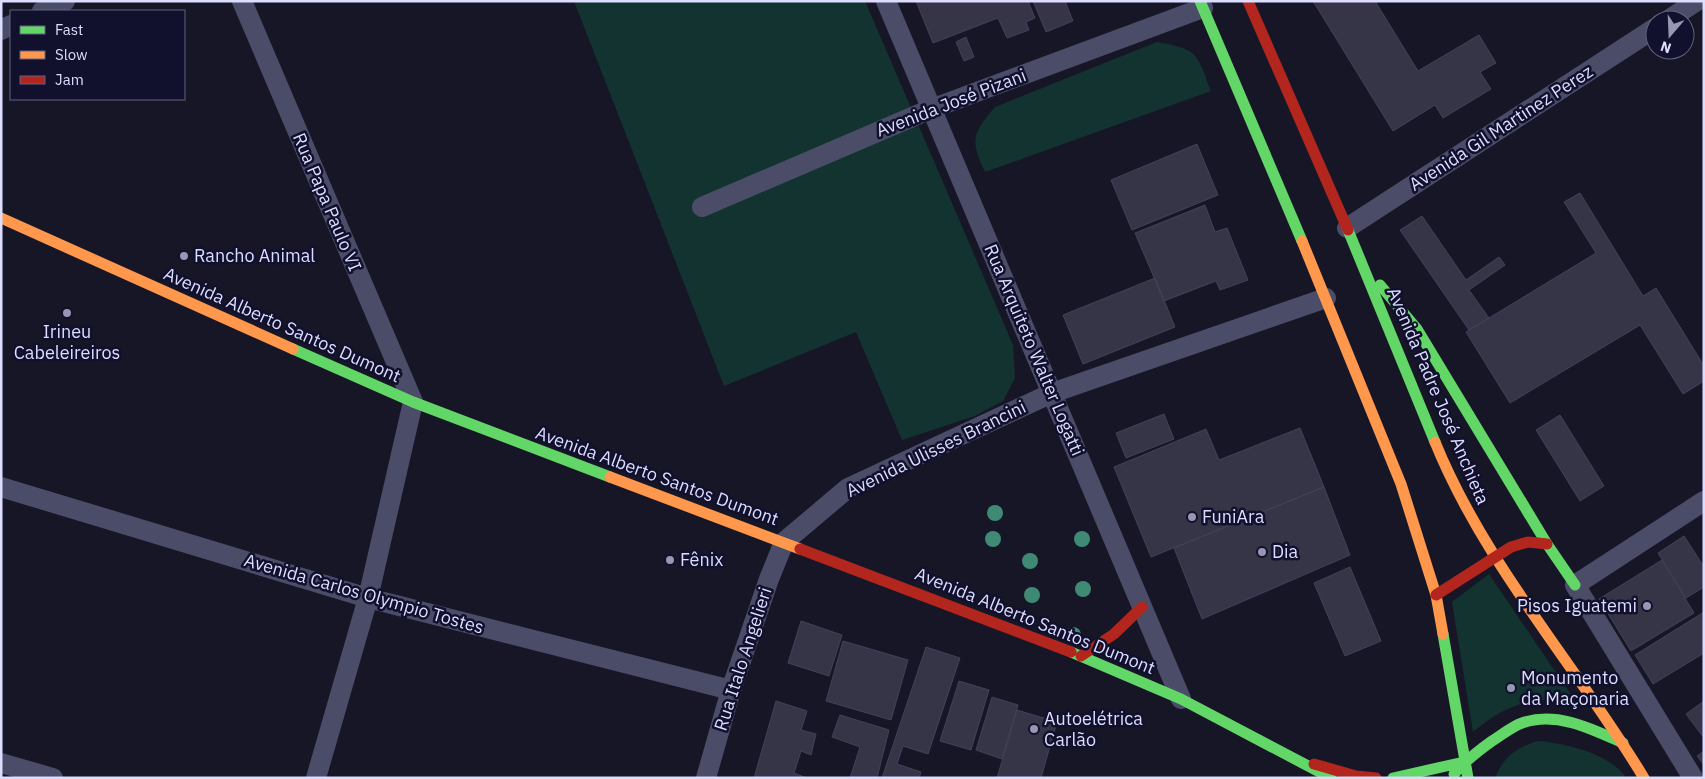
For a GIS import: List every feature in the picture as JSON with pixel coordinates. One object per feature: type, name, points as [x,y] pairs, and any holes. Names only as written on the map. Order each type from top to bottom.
[{"type":"main road","name":"Avenida Padre José Anchieta","points":[[1248,1],[1364,267],[1446,468],[1464,505],[1495,557],[1623,743],[1644,778]]},
{"type":"main road","points":[[1202,5],[1326,298],[1401,484],[1436,595],[1468,778]]},
{"type":"main road","name":"Avenida Alberto Santos Dumont","points":[[4,221],[413,402],[1081,656],[1181,699],[1331,778]]},
{"type":"main road","points":[[1364,267],[1417,329],[1547,544],[1575,585]]},
{"type":"main road","points":[[1436,595],[1511,547],[1528,542],[1547,544]]},
{"type":"main road","points":[[1081,656],[1105,643],[1142,607]]},
{"type":"main road","points":[[1451,778],[1464,762],[1523,723],[1542,720],[1562,721],[1590,729],[1623,743]]},
{"type":"main road","name":"Avenida Alberto Santos Dumont","points":[[1293,758],[1356,776],[1376,778]]},
{"type":"main road","points":[[1393,778],[1464,762]]},
{"type":"street","points":[[44,10],[65,1]]},
{"type":"street","name":"Rua Papa Paulo VI","points":[[242,1],[413,402]]},
{"type":"street","name":"Rua Arquiteto Walter Logatti","points":[[886,1],[1181,699]]},
{"type":"street","points":[[1684,10],[1698,1],[1704,10]]},
{"type":"street","name":"Avenida José Pizani","points":[[702,207],[931,109],[1202,5]]},
{"type":"street","name":"Avenida Gil Martinez Perez","points":[[1347,228],[1645,34]]},
{"type":"street","name":"Avenida Ulisses Brancini","points":[[784,542],[848,488],[1052,393],[1326,298]]},
{"type":"street","points":[[316,778],[368,598],[413,402]]},
{"type":"street","name":"Avenida Carlos Olympio Tostes","points":[[1,487],[368,598],[731,690]]},
{"type":"street","points":[[1693,778],[1575,585],[1704,501]]},
{"type":"street","name":"Rua Italo Angelieri","points":[[706,778],[731,690],[769,579],[784,542]]},
{"type":"street","points":[[1,763],[53,778]]},
{"type":"green space","points":[[574,1],[865,1],[1013,345],[1015,378],[1003,401],[975,416],[902,440],[856,332],[724,386]]},
{"type":"green space","points":[[1157,42],[1181,47],[1194,55],[1203,69],[1211,91],[985,172],[977,152],[976,138],[982,124],[995,107]]},
{"type":"green space","points":[[1489,574],[1576,702],[1548,699],[1521,704],[1496,715],[1473,732],[1452,602]]},
{"type":"green space","points":[[1538,741],[1574,747],[1599,756],[1610,762],[1626,778],[1495,778],[1502,764],[1512,754],[1524,746]]},
{"type":"building","points":[[916,1],[1028,1],[1035,18],[1026,22],[1029,30],[1007,38],[998,18],[933,43]]},
{"type":"building","points":[[1033,1],[1065,1],[1073,21],[1046,32]]},
{"type":"building","points":[[1313,1],[1375,1],[1418,71],[1479,35],[1496,63],[1480,72],[1491,89],[1443,118],[1435,105],[1393,131]]},
{"type":"building","points":[[966,37],[974,57],[964,61],[956,42]]},
{"type":"building","points":[[1197,144],[1218,195],[1132,230],[1111,180]]},
{"type":"building","points":[[1580,193],[1643,296],[1656,288],[1704,366],[1704,381],[1683,394],[1640,325],[1510,403],[1466,332],[1596,253],[1564,202]]},
{"type":"building","points":[[1205,205],[1215,232],[1227,228],[1248,280],[1220,290],[1216,281],[1164,301],[1135,233]]},
{"type":"building","points":[[1422,216],[1466,280],[1499,257],[1505,265],[1469,290],[1489,318],[1469,330],[1400,230]]},
{"type":"building","points":[[1155,278],[1175,327],[1083,364],[1063,315]]},
{"type":"building","points":[[1164,414],[1174,439],[1126,458],[1116,433]]},
{"type":"building","points":[[1560,415],[1604,486],[1580,501],[1536,430]]},
{"type":"building","name":"FuniAra","points":[[1300,428],[1324,487],[1151,557],[1114,467],[1206,429],[1219,460]]},
{"type":"building","name":"Dia","points":[[1324,487],[1350,555],[1202,619],[1174,548]]},
{"type":"building","points":[[1684,536],[1704,567],[1704,587],[1686,598],[1658,553]]},
{"type":"building","name":"Pisos Iguatemi","points":[[1662,560],[1694,613],[1631,651],[1599,599]]},
{"type":"building","points":[[1350,567],[1381,641],[1345,656],[1314,583]]},
{"type":"building","points":[[1704,612],[1704,653],[1653,684],[1635,655]]},
{"type":"building","points":[[801,621],[842,635],[829,676],[788,663]]},
{"type":"building","points":[[843,641],[908,660],[891,720],[826,701]]},
{"type":"building","points":[[926,647],[960,658],[928,754],[903,746],[897,764],[921,772],[919,778],[882,778]]},
{"type":"building","points":[[959,681],[989,690],[971,750],[940,741]]},
{"type":"building","points":[[992,697],[1018,705],[1002,759],[976,750]]},
{"type":"building","points":[[776,701],[807,711],[801,730],[816,734],[811,755],[801,751],[794,773],[807,778],[754,778]]},
{"type":"building","points":[[1704,701],[1704,738],[1686,714]]},
{"type":"building","points":[[1017,710],[1057,722],[1041,778],[997,778]]},
{"type":"building","points":[[840,715],[889,730],[877,778],[850,778],[860,747],[832,737]]},
{"type":"building","points":[[1704,751],[1704,765],[1697,756]]},
{"type":"traffic: fast","points":[[1200,1],[1302,241]]},
{"type":"traffic: fast","points":[[1348,230],[1435,442]]},
{"type":"traffic: fast","points":[[1380,285],[1417,329],[1547,544],[1575,585]]},
{"type":"traffic: fast","points":[[293,349],[413,402],[610,477]]},
{"type":"traffic: fast","points":[[1443,634],[1468,778]]},
{"type":"traffic: fast","points":[[1071,652],[1181,699],[1331,778]]},
{"type":"traffic: fast","points":[[1454,774],[1472,756],[1492,741],[1522,723],[1535,720],[1548,719],[1574,723],[1623,743]]},
{"type":"traffic: fast","points":[[1393,778],[1464,762]]},
{"type":"traffic: slow","points":[[1,218],[293,349]]},
{"type":"traffic: slow","points":[[1302,241],[1401,484],[1436,595],[1443,634]]},
{"type":"traffic: slow","points":[[1435,442],[1456,487],[1505,573],[1618,736],[1644,778]]},
{"type":"traffic: slow","points":[[610,477],[800,549]]},
{"type":"traffic: jam","points":[[1248,1],[1348,230]]},
{"type":"traffic: jam","points":[[1436,595],[1511,547],[1528,542],[1547,544]]},
{"type":"traffic: jam","points":[[800,549],[1071,652]]},
{"type":"traffic: jam","points":[[1081,656],[1114,634],[1142,607]]},
{"type":"traffic: jam","points":[[1314,764],[1356,776],[1376,778]]},
{"type":"place","name":"Rancho Animal","points":[[184,256]]},
{"type":"place","name":"Irineu Cabeleireiros","points":[[67,313]]},
{"type":"place","name":"FuniAra","points":[[1192,517]]},
{"type":"place","name":"Dia","points":[[1262,552]]},
{"type":"place","name":"Fênix","points":[[670,560]]},
{"type":"place","name":"Pisos Iguatemi","points":[[1647,606]]},
{"type":"place","name":"Monumento da Maçonaria","points":[[1511,688]]},
{"type":"place","name":"Autoelétrica Carlão","points":[[1034,729]]}]
